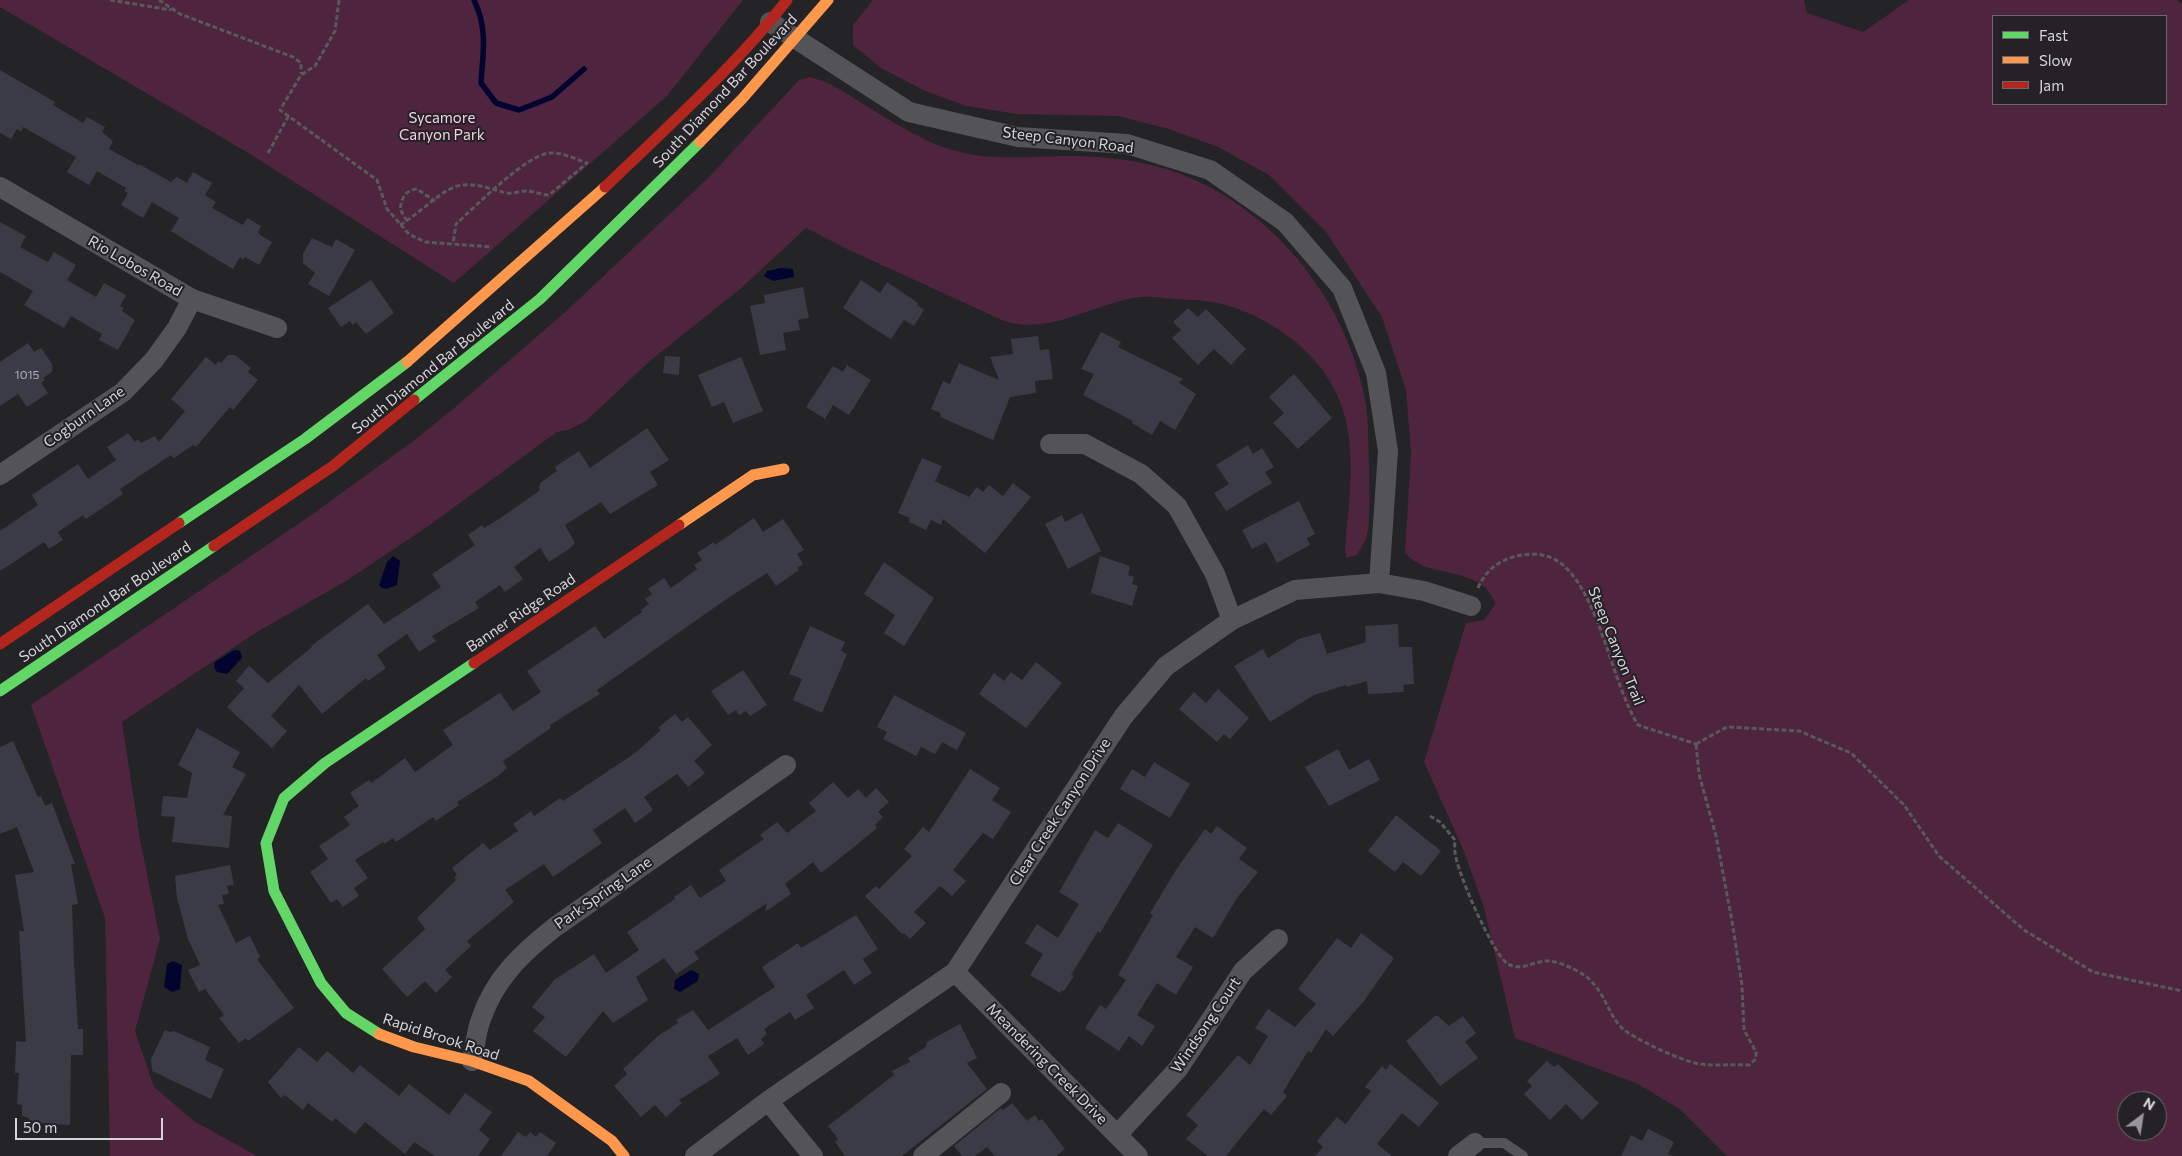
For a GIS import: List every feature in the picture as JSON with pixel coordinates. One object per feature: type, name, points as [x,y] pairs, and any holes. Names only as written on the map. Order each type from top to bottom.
[{"type":"main road","name":"South Diamond Bar Boulevard","points":[[0,644],[305,439],[405,363],[585,207],[697,98],[770,22],[787,0]]},
{"type":"main road","name":"South Diamond Bar Boulevard","points":[[0,691],[334,466],[533,305],[643,200],[742,99],[828,0]]},
{"type":"main road","name":"Banner Ridge Road","points":[[284,798],[325,763],[753,475],[784,470]]},
{"type":"main road","name":"Rapid Brook Road","points":[[284,798],[266,843],[274,891],[321,983],[346,1013],[375,1033],[414,1047],[472,1061],[529,1082],[612,1141],[624,1156]]},
{"type":"street","name":"Steep Canyon Road","points":[[770,22],[909,112],[1018,136],[1127,144],[1210,170],[1285,222],[1342,288],[1376,373],[1388,451],[1379,583]]},
{"type":"street","name":"Rio Lobos Road","points":[[0,187],[192,299],[277,328]]},
{"type":"street","name":"Cogburn Lane","points":[[0,475],[123,392],[154,360],[177,328],[192,299]]},
{"type":"street","points":[[1050,444],[1084,444],[1140,474],[1177,506],[1215,574],[1232,620]]},
{"type":"street","name":"Clear Creek Canyon Drive","points":[[695,1156],[768,1101],[955,972],[1123,717],[1166,666],[1232,620],[1295,590],[1379,583],[1424,591],[1471,606]]},
{"type":"street","name":"Park Spring Lane","points":[[472,1061],[480,1019],[499,980],[522,952],[555,926],[786,765]]},
{"type":"street","name":"Windsong Court","points":[[1117,1135],[1178,1069],[1243,971],[1278,939]]},
{"type":"street","name":"Meandering Creek Drive","points":[[955,972],[1138,1156]]},
{"type":"street","points":[[923,1156],[1001,1093]]},
{"type":"street","points":[[768,1101],[813,1156]]},
{"type":"street","points":[[1458,1156],[1475,1142]]},
{"type":"lane","points":[[1475,1142],[1504,1143],[1523,1156]]},
{"type":"path","points":[[110,0],[173,10],[293,57],[302,63],[302,75]]},
{"type":"path","points":[[159,0],[173,10]]},
{"type":"path","points":[[339,0],[335,31],[315,66],[302,75],[280,110],[377,180],[380,195],[387,209],[400,226],[418,239],[492,247]]},
{"type":"path","points":[[268,153],[289,115]]},
{"type":"path","points":[[400,226],[450,189],[461,185],[472,184],[495,190],[510,194],[525,191],[549,195],[587,163],[549,153],[529,160],[495,190],[456,224],[452,244]]},
{"type":"path","points":[[407,221],[400,209],[404,195],[408,192],[417,190],[435,201]]},
{"type":"path","name":"Steep Canyon Trail","points":[[1471,606],[1482,579],[1494,566],[1508,558],[1530,553],[1549,556],[1564,566],[1576,581],[1589,603],[1638,725],[1696,744]]},
{"type":"path","points":[[1430,816],[1440,822],[1455,840],[1455,852],[1475,908],[1496,951],[1508,964],[1522,968],[1547,961],[1563,965],[1586,977],[1604,995],[1621,1028],[1683,1060],[1700,1064],[1749,1065],[1756,1059],[1756,1052],[1744,1030],[1742,985],[1732,921],[1716,836],[1699,774],[1696,744],[1727,727],[1799,731],[1851,753],[1904,805],[1939,856],[2024,930],[2093,972],[2182,991]]},
{"type":"green space","name":"Sycamore Canyon Park","points":[[0,0],[743,0],[667,96],[454,283],[250,154],[0,7]]},
{"type":"green space","points":[[873,0],[1804,0],[1807,13],[1863,32],[1909,0],[2177,0],[2182,4],[2182,1156],[1727,1156],[1681,1110],[1638,1084],[1515,1038],[1484,908],[1465,854],[1424,762],[1466,623],[1484,620],[1496,603],[1486,588],[1475,581],[1423,566],[1413,561],[1405,553],[1411,453],[1406,390],[1382,317],[1326,232],[1269,175],[1218,147],[1169,129],[1118,116],[1017,114],[966,106],[925,91],[881,68],[853,45],[853,25]]},
{"type":"green space","points":[[810,77],[838,88],[904,128],[946,148],[962,153],[995,157],[1089,156],[1153,165],[1199,182],[1233,201],[1264,225],[1292,253],[1316,284],[1337,317],[1352,353],[1363,390],[1368,426],[1369,509],[1367,536],[1357,555],[1346,558],[1345,546],[1351,467],[1349,436],[1339,400],[1330,381],[1317,363],[1285,334],[1267,322],[1247,312],[1220,303],[1140,297],[1106,305],[1055,322],[1021,325],[1004,321],[849,250],[806,228],[739,290],[651,360],[586,421],[568,430],[557,432],[427,527],[346,581],[257,632],[122,722],[140,839],[160,939],[135,1031],[154,1087],[194,1121],[257,1156],[110,1156],[105,918],[31,705],[310,516],[412,442],[453,409],[563,314],[708,178],[799,80]]},
{"type":"shaded area","points":[[781,268],[793,269],[794,277],[773,281],[764,276],[767,271]]},
{"type":"shaded area","points":[[393,556],[400,561],[397,585],[386,589],[382,588],[379,585],[387,562]]},
{"type":"shaded area","points":[[234,650],[240,651],[241,659],[227,674],[217,672],[214,667],[215,662]]},
{"type":"shaded area","points":[[173,961],[182,965],[180,989],[172,992],[164,987],[167,964]]},
{"type":"shaded area","points":[[691,970],[699,974],[698,981],[680,992],[674,989],[675,980]]},
{"type":"building","points":[[0,70],[55,102],[53,105],[83,123],[87,117],[105,127],[102,132],[113,141],[109,149],[138,165],[171,182],[177,177],[187,183],[193,172],[212,183],[205,195],[216,202],[212,208],[243,225],[247,218],[261,226],[258,232],[260,235],[272,242],[259,265],[245,257],[243,260],[240,257],[233,269],[171,231],[179,218],[152,202],[143,218],[121,205],[128,193],[124,191],[126,188],[97,171],[89,185],[67,172],[76,157],[23,127],[21,132],[17,129],[11,139],[0,133]]},
{"type":"building","points":[[0,222],[26,236],[20,247],[48,262],[54,252],[76,265],[67,280],[96,297],[104,283],[126,295],[120,306],[124,308],[122,311],[135,320],[118,350],[99,340],[102,334],[71,316],[64,328],[24,305],[33,291],[0,272]]},
{"type":"building","points":[[312,238],[332,247],[336,239],[355,250],[329,296],[308,284],[315,273],[303,263],[303,254]]},
{"type":"building","points":[[371,280],[394,313],[366,334],[356,322],[353,325],[350,321],[341,327],[328,308]]},
{"type":"building","points":[[861,280],[880,293],[887,282],[918,303],[917,305],[924,310],[914,326],[904,320],[891,339],[843,308]]},
{"type":"building","points":[[803,287],[809,318],[798,320],[800,330],[783,333],[786,350],[760,355],[750,306],[765,303],[764,295]]},
{"type":"building","points":[[1188,308],[1198,317],[1206,309],[1246,349],[1231,365],[1214,349],[1198,365],[1172,338],[1181,330],[1173,322]]},
{"type":"building","points":[[1101,332],[1121,342],[1118,347],[1183,379],[1179,383],[1196,394],[1175,430],[1160,421],[1152,435],[1132,423],[1133,421],[1083,395],[1094,374],[1081,369]]},
{"type":"building","points":[[1038,336],[1040,350],[1049,349],[1053,379],[1035,381],[1036,393],[1010,397],[993,440],[940,417],[941,413],[931,409],[943,381],[950,384],[959,363],[999,380],[990,357],[1013,354],[1011,339]]},
{"type":"building","points":[[28,343],[34,352],[41,348],[52,364],[52,372],[43,378],[45,380],[41,383],[48,393],[27,407],[18,394],[0,406],[0,362]]},
{"type":"building","points":[[228,355],[235,355],[251,368],[248,372],[258,380],[233,410],[230,407],[196,447],[193,445],[174,458],[171,455],[120,489],[123,494],[86,519],[83,515],[58,532],[63,540],[49,549],[44,542],[0,571],[0,531],[38,505],[32,495],[78,464],[88,479],[116,460],[107,447],[128,433],[135,442],[138,439],[141,443],[155,436],[159,442],[185,411],[171,399],[206,357],[216,365],[218,361],[221,363]]},
{"type":"building","points":[[665,356],[680,357],[679,375],[663,373]]},
{"type":"building","points":[[741,357],[763,411],[733,423],[724,402],[712,407],[698,375]]},
{"type":"building","points":[[847,365],[871,380],[849,415],[833,405],[825,419],[806,407],[833,366],[843,372]]},
{"type":"building","points":[[1294,374],[1332,418],[1298,449],[1273,423],[1284,413],[1269,397]]},
{"type":"building","points":[[647,428],[669,460],[650,472],[658,485],[610,514],[601,502],[565,525],[575,543],[569,549],[549,562],[540,548],[514,567],[523,579],[505,592],[500,585],[475,602],[479,608],[432,636],[436,641],[419,652],[407,634],[377,655],[386,668],[368,681],[366,678],[322,714],[299,685],[271,716],[287,731],[272,748],[227,707],[244,688],[236,681],[249,666],[268,683],[311,646],[368,604],[384,624],[441,587],[432,574],[475,545],[468,535],[482,525],[484,528],[499,519],[539,491],[540,483],[557,471],[555,467],[579,451],[590,468]]},
{"type":"building","points":[[1248,445],[1253,454],[1262,448],[1274,467],[1265,472],[1272,483],[1226,511],[1214,493],[1229,484],[1216,465]]},
{"type":"building","points":[[922,458],[942,466],[935,481],[969,497],[977,487],[983,492],[989,485],[1003,496],[1013,483],[1031,497],[985,553],[943,519],[941,525],[931,520],[926,530],[909,522],[910,518],[898,513]]},
{"type":"building","points":[[1299,501],[1315,534],[1307,538],[1310,545],[1277,563],[1266,542],[1252,549],[1242,530]]},
{"type":"building","points":[[1082,513],[1101,551],[1068,569],[1045,524],[1062,515],[1065,522]]},
{"type":"building","points":[[754,518],[763,532],[783,519],[804,550],[797,554],[803,564],[797,568],[799,570],[776,586],[767,573],[728,598],[597,690],[600,694],[550,725],[551,728],[503,761],[507,768],[498,776],[457,802],[459,805],[436,821],[433,817],[396,842],[393,838],[384,844],[383,842],[355,860],[368,878],[354,888],[359,896],[343,907],[337,899],[331,903],[310,872],[328,859],[319,846],[350,825],[344,817],[359,806],[350,793],[369,780],[371,783],[405,758],[415,772],[453,745],[443,730],[500,693],[513,711],[541,692],[527,671],[595,626],[604,639],[642,612],[641,610],[649,604],[645,599],[652,594],[648,589],[664,578],[671,588],[697,569],[694,565],[702,560],[697,553],[714,542],[715,545]]},
{"type":"building","points":[[1100,556],[1130,566],[1128,575],[1134,577],[1132,584],[1138,586],[1132,606],[1091,593]]},
{"type":"building","points":[[884,562],[934,598],[904,646],[884,633],[895,615],[864,594]]},
{"type":"building","points":[[1398,624],[1399,647],[1412,647],[1414,684],[1403,685],[1404,692],[1368,694],[1367,681],[1347,687],[1346,685],[1314,695],[1270,722],[1234,666],[1263,649],[1268,658],[1299,639],[1320,633],[1327,654],[1366,642],[1365,626]]},
{"type":"building","points":[[810,626],[845,642],[841,651],[847,654],[822,713],[793,700],[802,679],[789,674]]},
{"type":"building","points":[[1036,662],[1062,683],[1026,728],[979,694],[994,673],[1004,681],[1011,672],[1022,680]]},
{"type":"building","points":[[743,670],[767,705],[750,716],[746,711],[739,715],[736,710],[728,715],[711,691]]},
{"type":"building","points":[[1218,689],[1249,718],[1230,739],[1224,734],[1217,742],[1179,709],[1194,692],[1206,703]]},
{"type":"building","points":[[894,695],[966,733],[957,750],[942,742],[935,754],[921,747],[916,756],[883,739],[887,732],[877,727]]},
{"type":"building","points":[[675,714],[682,722],[688,717],[712,745],[694,761],[705,773],[688,787],[677,774],[644,797],[653,810],[635,823],[625,808],[593,830],[602,843],[553,877],[544,864],[505,890],[514,902],[467,941],[471,946],[445,970],[452,977],[436,993],[425,981],[407,997],[382,969],[425,929],[417,918],[456,880],[454,878],[457,875],[452,868],[483,843],[490,850],[518,831],[513,824],[531,811],[534,816],[560,798],[563,801],[635,753],[661,730],[658,728]]},
{"type":"building","points":[[197,728],[240,752],[232,767],[246,774],[223,815],[232,816],[229,848],[172,842],[175,817],[161,816],[163,796],[187,798],[192,773],[178,765]]},
{"type":"building","points":[[13,741],[38,797],[41,796],[45,806],[52,803],[75,864],[71,864],[78,904],[72,905],[74,961],[78,1029],[83,1029],[83,1055],[71,1055],[70,1125],[29,1123],[29,1118],[22,1116],[22,1105],[17,1104],[19,1073],[15,1073],[16,1041],[26,1042],[19,931],[24,931],[15,875],[34,872],[17,827],[0,834],[0,747]]},
{"type":"building","points":[[1338,749],[1349,770],[1369,759],[1380,780],[1329,806],[1305,767]]},
{"type":"building","points":[[1154,762],[1190,784],[1170,818],[1120,789],[1132,769],[1145,777]]},
{"type":"building","points":[[970,769],[1000,788],[992,800],[1011,812],[993,839],[983,833],[953,870],[966,881],[952,896],[940,886],[914,912],[926,923],[910,939],[904,933],[902,934],[865,896],[876,886],[879,889],[912,856],[904,849],[923,827],[929,832]]},
{"type":"building","points":[[833,782],[848,798],[858,789],[866,798],[876,788],[889,802],[878,812],[883,817],[875,825],[877,828],[821,873],[813,862],[785,884],[791,894],[765,912],[767,903],[694,952],[699,959],[676,974],[664,958],[636,977],[648,1000],[613,1023],[603,1011],[566,1057],[533,1031],[545,1017],[532,1007],[554,980],[594,954],[606,973],[639,950],[627,932],[675,899],[674,897],[691,885],[700,898],[726,881],[719,870],[764,839],[760,835],[777,822],[787,833],[816,811],[809,803]]},
{"type":"building","points":[[1396,815],[1441,851],[1421,876],[1403,862],[1395,872],[1368,851]]},
{"type":"building","points":[[1118,823],[1153,845],[1100,933],[1098,931],[1071,975],[1074,976],[1064,991],[1062,990],[1060,993],[1030,975],[1043,954],[1025,943],[1037,924],[1058,938],[1079,904],[1059,892],[1095,830],[1108,838]]},
{"type":"building","points":[[1217,826],[1247,848],[1239,859],[1258,872],[1237,898],[1213,938],[1195,927],[1176,957],[1193,967],[1176,995],[1157,983],[1137,1015],[1155,1026],[1142,1046],[1129,1036],[1119,1051],[1085,1028],[1100,1005],[1106,1009],[1126,980],[1118,975],[1153,915],[1150,913],[1176,870],[1205,829],[1211,834]]},
{"type":"building","points":[[230,865],[234,885],[227,886],[229,894],[222,895],[224,904],[218,905],[236,943],[250,936],[260,957],[257,959],[294,1008],[248,1041],[246,1038],[239,1043],[219,1018],[224,1015],[205,989],[199,992],[188,970],[200,965],[188,939],[177,898],[175,876]]},
{"type":"building","points":[[856,915],[878,949],[863,959],[872,973],[854,985],[844,970],[806,995],[814,1008],[795,1020],[790,1012],[764,1029],[767,1034],[761,1039],[764,1044],[748,1055],[737,1038],[708,1056],[720,1074],[679,1100],[682,1103],[666,1117],[655,1105],[641,1117],[614,1086],[627,1074],[623,1069],[658,1036],[678,1023],[676,1020],[693,1010],[708,1030],[775,987],[762,967],[798,943],[801,948]]},
{"type":"building","points":[[1361,933],[1394,958],[1364,1001],[1333,1036],[1326,1029],[1311,1053],[1308,1051],[1283,1092],[1287,1096],[1271,1115],[1264,1109],[1226,1156],[1208,1156],[1186,1139],[1198,1125],[1186,1115],[1238,1055],[1250,1065],[1268,1036],[1255,1028],[1268,1009],[1295,1027],[1316,1004],[1298,989],[1337,938],[1351,948]]},
{"type":"building","points":[[1435,1016],[1438,1016],[1449,1026],[1463,1016],[1476,1033],[1465,1042],[1478,1058],[1440,1086],[1406,1041]]},
{"type":"building","points":[[960,1024],[977,1058],[967,1063],[987,1089],[902,1156],[845,1156],[835,1142],[838,1139],[828,1126],[894,1075],[892,1071],[910,1062],[908,1058],[926,1047],[927,1042]]},
{"type":"building","points":[[165,1030],[174,1031],[210,1047],[205,1060],[224,1069],[211,1099],[152,1071],[151,1059]]},
{"type":"building","points":[[299,1047],[317,1062],[327,1051],[353,1073],[360,1065],[399,1096],[409,1084],[449,1115],[465,1093],[492,1112],[479,1130],[490,1139],[478,1156],[435,1156],[414,1142],[405,1154],[365,1122],[355,1134],[335,1118],[332,1122],[308,1103],[303,1110],[285,1095],[281,1098],[268,1082]]},
{"type":"building","points":[[1547,1061],[1554,1067],[1558,1064],[1599,1103],[1582,1120],[1566,1104],[1550,1120],[1524,1094],[1532,1086],[1527,1081]]},
{"type":"building","points":[[1390,1064],[1439,1103],[1419,1127],[1402,1113],[1377,1144],[1392,1156],[1315,1156],[1323,1147],[1317,1141],[1337,1117],[1345,1124],[1348,1121],[1371,1091],[1365,1087],[1382,1066],[1386,1070]]},
{"type":"building","points":[[1012,1103],[1027,1121],[1035,1115],[1039,1121],[1042,1119],[1065,1149],[1056,1156],[995,1156],[987,1147],[975,1156],[962,1156],[954,1146],[1001,1108],[1003,1110]]},
{"type":"building","points":[[1648,1129],[1674,1142],[1668,1154],[1673,1156],[1621,1156],[1631,1135],[1642,1141]]},
{"type":"building","points":[[518,1132],[526,1137],[530,1132],[536,1137],[540,1132],[556,1143],[547,1156],[501,1156]]},
{"type":"waterway","points":[[474,0],[483,31],[481,83],[496,103],[519,110],[552,97],[584,69]]},
{"type":"traffic: fast","points":[[414,400],[540,299],[700,142]]},
{"type":"traffic: fast","points":[[179,523],[305,439],[407,362]]},
{"type":"traffic: fast","points":[[0,691],[214,546]]},
{"type":"traffic: fast","points":[[379,1034],[346,1013],[321,983],[274,891],[266,843],[284,798],[325,763],[474,663]]},
{"type":"traffic: slow","points":[[700,142],[742,99],[828,0]]},
{"type":"traffic: slow","points":[[407,362],[605,187]]},
{"type":"traffic: slow","points":[[679,525],[753,475],[784,469]]},
{"type":"traffic: slow","points":[[379,1034],[414,1047],[472,1061],[529,1081],[612,1141],[624,1156]]},
{"type":"traffic: jam","points":[[605,187],[722,73],[767,25],[787,0]]},
{"type":"traffic: jam","points":[[214,546],[333,466],[414,400]]},
{"type":"traffic: jam","points":[[0,644],[179,523]]},
{"type":"traffic: jam","points":[[474,663],[679,525]]}]
